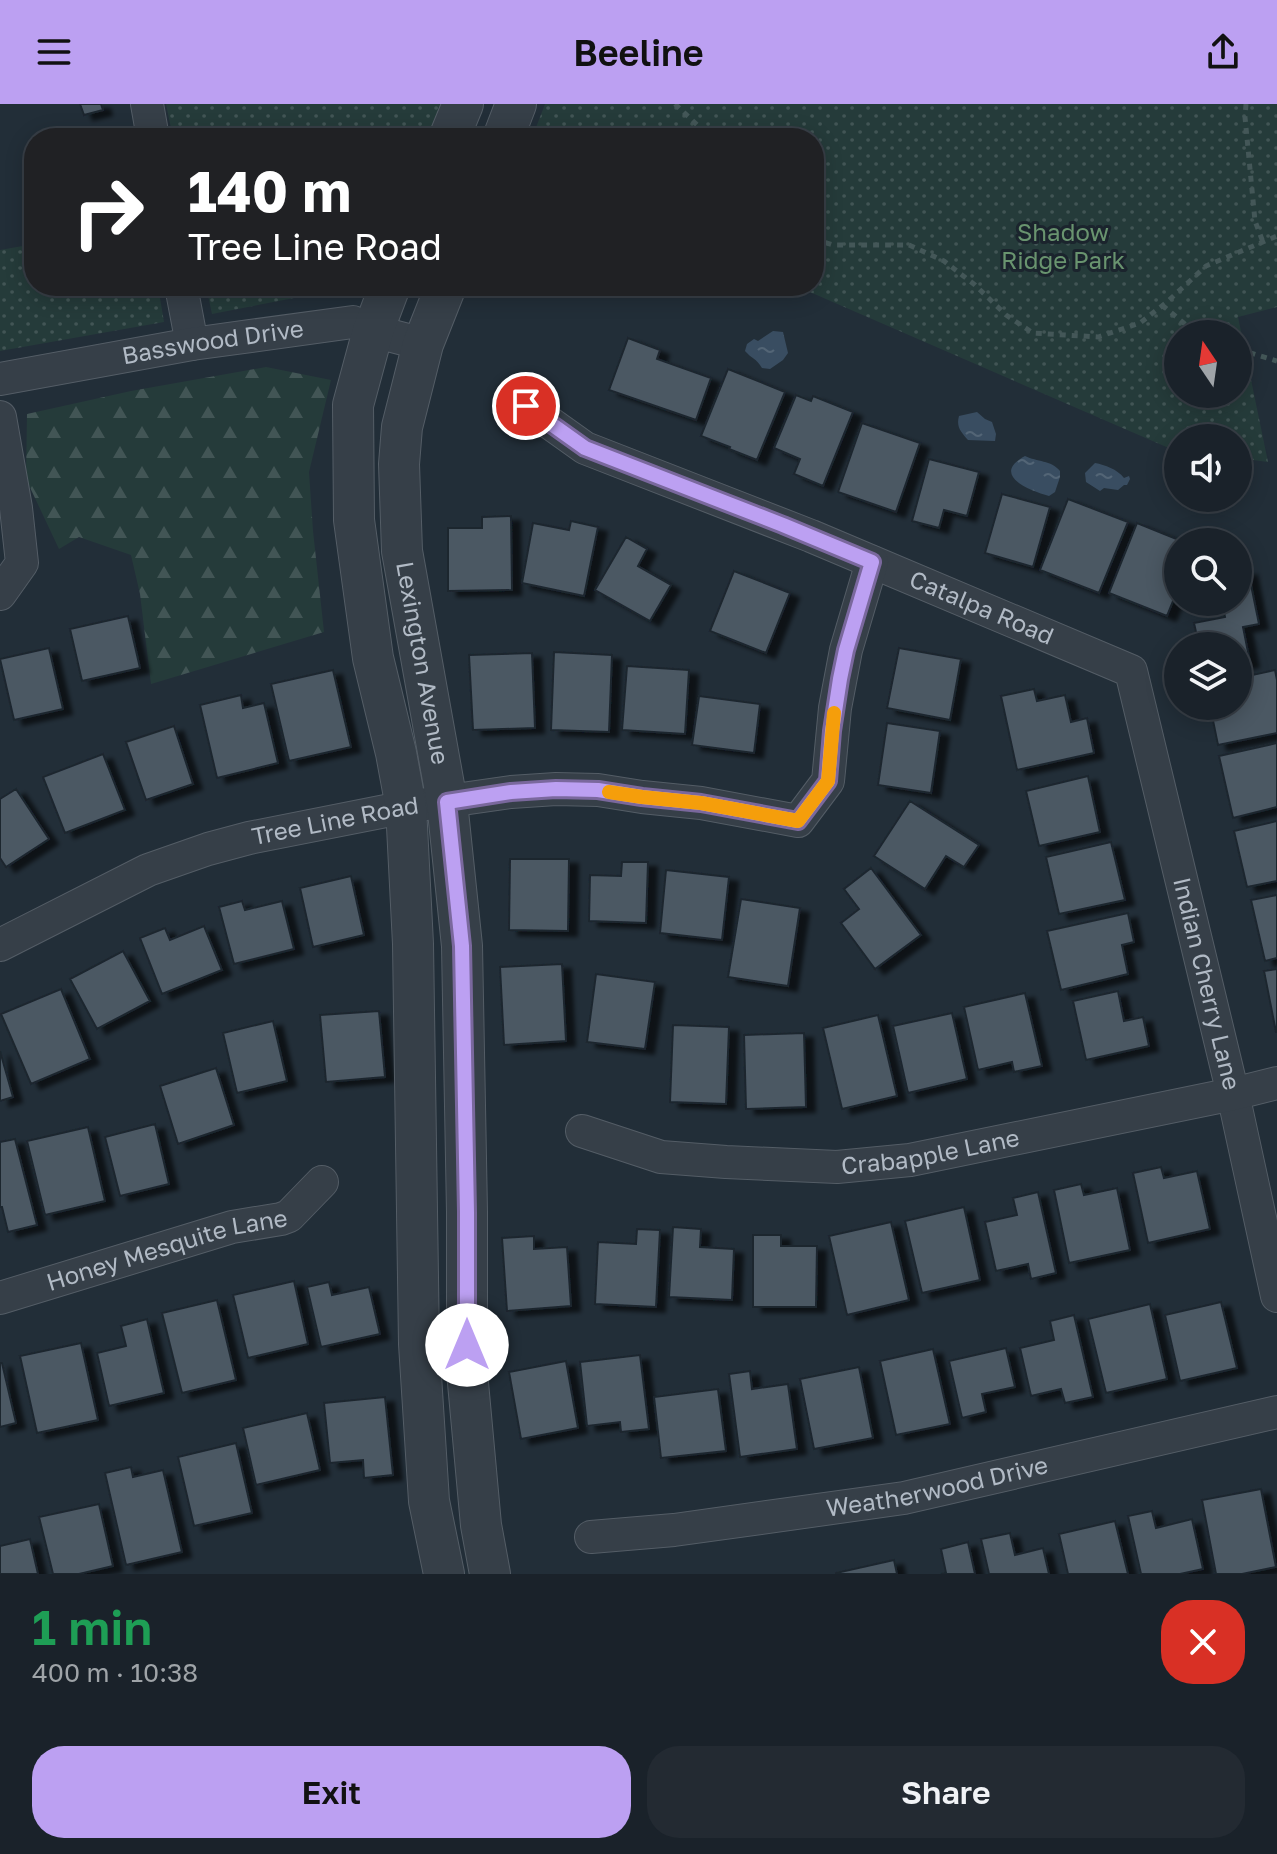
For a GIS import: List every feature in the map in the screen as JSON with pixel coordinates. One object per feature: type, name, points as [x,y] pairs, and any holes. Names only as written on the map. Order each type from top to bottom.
[{"type":"street","points":[[147,104],[151,128]]},
{"type":"street","points":[[453,128],[463,104]]},
{"type":"street","points":[[507,128],[516,104]]},
{"type":"street","points":[[183,296],[192,344]]},
{"type":"street","name":"Lexington Avenue","points":[[386,296],[373,331],[353,405],[354,520],[373,658],[406,807],[413,944],[419,1344],[429,1501],[444,1574]]},
{"type":"street","name":"Lexington Avenue","points":[[442,296],[423,344],[402,427],[399,464],[402,551],[447,802],[462,946],[467,1372],[481,1525],[490,1574]]},
{"type":"street","name":"Basswood Drive","points":[[0,379],[192,344],[353,322],[373,331],[423,344]]},
{"type":"street","name":"Catalpa Road","points":[[526,406],[585,448],[872,562],[1131,671]]},
{"type":"street","points":[[0,417],[22,563],[0,594]]},
{"type":"street","name":"Tree Line Road","points":[[0,945],[148,870],[208,849],[406,807],[511,792],[598,790],[701,803],[798,821],[828,781],[840,679],[872,562]]},
{"type":"street","name":"Indian Cherry Lane","points":[[1131,671],[1233,1094],[1277,1296]]},
{"type":"street","name":"Crabapple Lane","points":[[582,1131],[661,1157],[837,1167],[910,1160],[1277,1083]]},
{"type":"street","name":"Honey Mesquite Lane","points":[[0,1298],[232,1227],[281,1219],[289,1216],[322,1182]]},
{"type":"street","name":"Weatherwood Drive","points":[[591,1537],[674,1530],[904,1498],[1277,1412]]},
{"type":"path","points":[[675,104],[700,128]]},
{"type":"path","points":[[1246,104],[1255,221],[1263,242]]},
{"type":"path","points":[[824,242],[833,245],[909,245],[944,261],[1006,315],[1033,333],[1098,337],[1140,323],[1206,266],[1277,236]]},
{"type":"path","points":[[1162,305],[1180,320]]},
{"type":"path","points":[[1252,353],[1277,361]]},
{"type":"green space","points":[[166,104],[441,104],[433,128],[171,128]]},
{"type":"green space","name":"Shadow Ridge Park","points":[[545,104],[1277,104],[1277,307],[1238,317],[1239,320],[1164,320],[1164,408],[1252,408],[1252,385],[1268,462],[1252,460],[1252,424],[1164,424],[1164,446],[819,296],[824,296],[824,128],[536,128]]},
{"type":"green space","points":[[24,246],[24,296],[160,296],[164,322],[0,351],[0,250]]},
{"type":"green space","points":[[208,296],[305,296],[212,314]]},
{"type":"green space","points":[[266,367],[331,380],[309,472],[324,632],[151,684],[140,594],[131,555],[79,537],[59,549],[26,479],[27,414],[131,391]]},
{"type":"water","points":[[773,331],[783,332],[788,353],[770,369],[762,368],[745,351],[747,344]]},
{"type":"water","points":[[977,412],[992,422],[995,441],[968,440],[961,432],[959,416]]},
{"type":"water","points":[[1025,456],[1048,463],[1060,471],[1055,492],[1049,496],[1032,490],[1012,476],[1015,463]]},
{"type":"water","points":[[1095,463],[1111,468],[1124,478],[1129,476],[1127,485],[1118,490],[1104,488],[1100,491],[1086,482],[1085,473]]},
{"type":"building","points":[[80,104],[101,104],[103,110],[84,115]]},
{"type":"building","points":[[628,338],[660,350],[657,359],[711,378],[696,420],[609,390]]},
{"type":"building","points":[[728,369],[785,392],[757,460],[701,436]]},
{"type":"building","points":[[796,395],[811,401],[813,396],[853,412],[823,486],[794,474],[800,459],[774,448]]},
{"type":"building","points":[[862,423],[920,443],[896,512],[838,492]]},
{"type":"building","points":[[929,459],[979,472],[967,516],[944,510],[939,528],[912,521]]},
{"type":"building","points":[[1002,494],[1050,507],[1033,567],[985,553]]},
{"type":"building","points":[[1068,499],[1128,522],[1099,593],[1040,570]]},
{"type":"building","points":[[511,516],[512,590],[448,591],[448,528],[482,528],[482,517]]},
{"type":"building","points":[[571,521],[598,527],[584,596],[522,583],[533,523],[569,530]]},
{"type":"building","points":[[1137,523],[1164,534],[1164,615],[1109,593]]},
{"type":"building","points":[[626,537],[647,549],[638,566],[671,585],[650,621],[595,590]]},
{"type":"building","points":[[734,571],[790,593],[766,653],[710,631]]},
{"type":"building","points":[[1252,590],[1259,624],[1243,627],[1244,632],[1196,632],[1194,623],[1252,616]]},
{"type":"building","points":[[128,616],[140,668],[82,681],[70,629]]},
{"type":"building","points":[[49,648],[63,709],[14,720],[0,659]]},
{"type":"building","points":[[899,648],[961,659],[950,720],[887,708]]},
{"type":"building","points":[[554,652],[612,655],[609,732],[551,730]]},
{"type":"building","points":[[532,653],[535,728],[473,730],[469,655]]},
{"type":"building","points":[[627,666],[689,670],[685,734],[622,730]]},
{"type":"building","points":[[333,670],[351,747],[289,761],[271,684]]},
{"type":"building","points":[[1275,670],[1277,733],[1218,745],[1213,720],[1252,720],[1252,675]]},
{"type":"building","points":[[1034,689],[1037,701],[1065,695],[1071,722],[1087,718],[1094,753],[1017,770],[1001,696]]},
{"type":"building","points":[[241,695],[243,708],[264,703],[278,763],[217,778],[200,705]]},
{"type":"building","points":[[699,696],[760,704],[754,753],[692,745]]},
{"type":"building","points":[[887,723],[940,731],[931,793],[878,785]]},
{"type":"building","points":[[174,726],[193,784],[146,800],[126,742]]},
{"type":"building","points":[[1277,743],[1277,807],[1233,818],[1219,756]]},
{"type":"building","points":[[103,754],[125,810],[65,833],[43,777]]},
{"type":"building","points":[[1088,776],[1100,832],[1039,846],[1026,791]]},
{"type":"building","points":[[16,789],[49,839],[6,867],[0,858],[0,799]]},
{"type":"building","points":[[910,801],[979,845],[964,867],[946,856],[925,889],[874,856]]},
{"type":"building","points":[[1277,821],[1277,881],[1247,887],[1234,831]]},
{"type":"building","points":[[1111,842],[1125,900],[1059,914],[1046,857]]},
{"type":"building","points":[[510,859],[569,859],[568,931],[509,930]]},
{"type":"building","points":[[622,862],[648,862],[646,923],[589,921],[590,875],[621,876]]},
{"type":"building","points":[[871,868],[921,935],[875,969],[841,923],[859,909],[844,889]]},
{"type":"building","points":[[666,870],[729,877],[722,940],[660,933]]},
{"type":"building","points":[[351,876],[364,935],[313,947],[300,888]]},
{"type":"building","points":[[1277,895],[1277,958],[1265,961],[1251,900]]},
{"type":"building","points":[[741,899],[800,908],[788,986],[728,977]]},
{"type":"building","points":[[242,901],[245,910],[282,901],[294,949],[234,964],[219,907]]},
{"type":"building","points":[[1128,913],[1134,942],[1122,945],[1128,974],[1061,990],[1047,931]]},
{"type":"building","points":[[204,926],[222,970],[162,994],[140,938],[165,928],[170,940]]},
{"type":"building","points":[[123,951],[150,1001],[97,1029],[70,979]]},
{"type":"building","points":[[562,964],[566,1041],[504,1045],[500,967]]},
{"type":"building","points":[[1277,969],[1277,1032],[1276,1032],[1264,971]]},
{"type":"building","points":[[596,974],[655,982],[645,1049],[587,1042]]},
{"type":"building","points":[[61,989],[90,1059],[31,1084],[1,1014]]},
{"type":"building","points":[[1118,991],[1124,1021],[1143,1017],[1149,1046],[1086,1060],[1073,1001]]},
{"type":"building","points":[[1025,993],[1042,1066],[1014,1072],[1012,1062],[978,1070],[964,1007]]},
{"type":"building","points":[[379,1011],[385,1077],[326,1082],[320,1015]]},
{"type":"building","points":[[952,1013],[967,1079],[908,1093],[893,1026]]},
{"type":"building","points":[[878,1015],[897,1096],[842,1109],[823,1028]]},
{"type":"building","points":[[273,1021],[287,1081],[237,1093],[223,1033]]},
{"type":"building","points":[[673,1025],[729,1027],[726,1104],[670,1102]]},
{"type":"building","points":[[804,1033],[806,1107],[746,1109],[744,1035]]},
{"type":"building","points":[[0,1051],[13,1097],[0,1101]]},
{"type":"building","points":[[216,1068],[234,1125],[178,1144],[160,1086]]},
{"type":"building","points":[[155,1124],[169,1184],[120,1196],[105,1137]]},
{"type":"building","points":[[88,1127],[105,1201],[45,1215],[27,1141]]},
{"type":"building","points":[[15,1139],[37,1225],[8,1232],[0,1207],[0,1142]]},
{"type":"building","points":[[1161,1167],[1164,1178],[1197,1171],[1210,1229],[1148,1243],[1133,1173]]},
{"type":"building","points":[[1081,1184],[1084,1195],[1117,1188],[1130,1250],[1069,1263],[1054,1190]]},
{"type":"building","points":[[1038,1192],[1056,1273],[1031,1279],[1028,1264],[996,1271],[985,1222],[1017,1215],[1013,1198]]},
{"type":"building","points":[[964,1207],[980,1280],[922,1293],[905,1221]]},
{"type":"building","points":[[891,1222],[909,1300],[847,1315],[829,1236]]},
{"type":"building","points":[[673,1227],[701,1229],[700,1247],[734,1249],[732,1300],[669,1297]]},
{"type":"building","points":[[637,1229],[660,1230],[656,1307],[595,1304],[598,1242],[636,1244]]},
{"type":"building","points":[[753,1235],[781,1235],[781,1246],[817,1246],[816,1307],[753,1307]]},
{"type":"building","points":[[534,1236],[534,1249],[567,1247],[571,1306],[507,1311],[502,1238]]},
{"type":"building","points":[[294,1281],[308,1344],[248,1358],[233,1295]]},
{"type":"building","points":[[329,1282],[332,1295],[369,1287],[380,1334],[321,1347],[307,1287]]},
{"type":"building","points":[[217,1300],[236,1380],[182,1393],[162,1313]]},
{"type":"building","points":[[1221,1302],[1237,1368],[1180,1381],[1165,1315]]},
{"type":"building","points":[[1150,1304],[1167,1379],[1106,1393],[1088,1319]]},
{"type":"building","points":[[1074,1315],[1093,1397],[1065,1403],[1061,1389],[1031,1396],[1020,1348],[1054,1340],[1050,1321]]},
{"type":"building","points":[[147,1319],[164,1393],[109,1406],[97,1353],[126,1346],[121,1326]]},
{"type":"building","points":[[81,1343],[98,1420],[37,1433],[20,1356]]},
{"type":"building","points":[[1006,1348],[1015,1387],[982,1394],[986,1412],[962,1418],[949,1361]]},
{"type":"building","points":[[933,1349],[950,1424],[896,1435],[880,1361]]},
{"type":"building","points":[[640,1355],[649,1429],[621,1432],[620,1422],[587,1426],[580,1362]]},
{"type":"building","points":[[566,1361],[578,1428],[521,1439],[509,1372]]},
{"type":"building","points":[[0,1363],[16,1423],[0,1427]]},
{"type":"building","points":[[859,1367],[873,1438],[814,1449],[800,1379]]},
{"type":"building","points":[[750,1371],[752,1389],[788,1384],[797,1449],[740,1457],[729,1374]]},
{"type":"building","points":[[718,1389],[726,1451],[661,1458],[654,1397]]},
{"type":"building","points":[[385,1397],[393,1475],[364,1478],[363,1460],[330,1463],[324,1403]]},
{"type":"building","points":[[307,1413],[320,1470],[256,1485],[243,1428]]},
{"type":"building","points":[[236,1443],[252,1513],[194,1526],[178,1457]]},
{"type":"building","points":[[131,1467],[133,1477],[163,1470],[182,1552],[126,1565],[105,1473]]},
{"type":"building","points":[[1261,1489],[1276,1567],[1242,1574],[1216,1574],[1202,1500]]},
{"type":"building","points":[[99,1504],[113,1566],[79,1574],[53,1574],[39,1517]]},
{"type":"building","points":[[1152,1511],[1156,1528],[1192,1519],[1203,1569],[1180,1574],[1141,1574],[1128,1516]]},
{"type":"building","points":[[1115,1521],[1128,1574],[1068,1574],[1059,1534]]},
{"type":"building","points":[[1010,1533],[1015,1555],[1043,1548],[1049,1574],[989,1574],[981,1539]]},
{"type":"building","points":[[30,1539],[38,1574],[0,1574],[0,1546]]},
{"type":"building","points":[[968,1542],[975,1574],[941,1574],[946,1573],[941,1549]]},
{"type":"building","points":[[894,1560],[897,1574],[836,1574],[836,1573]]},
{"type":"slow traffic","points":[[609,792],[701,803],[798,821],[828,781],[834,713]]},
{"type":"route","points":[[467,1345],[462,946],[447,802],[511,792],[598,790],[701,803],[798,821],[828,781],[840,679],[872,562],[585,448],[526,406]]}]
